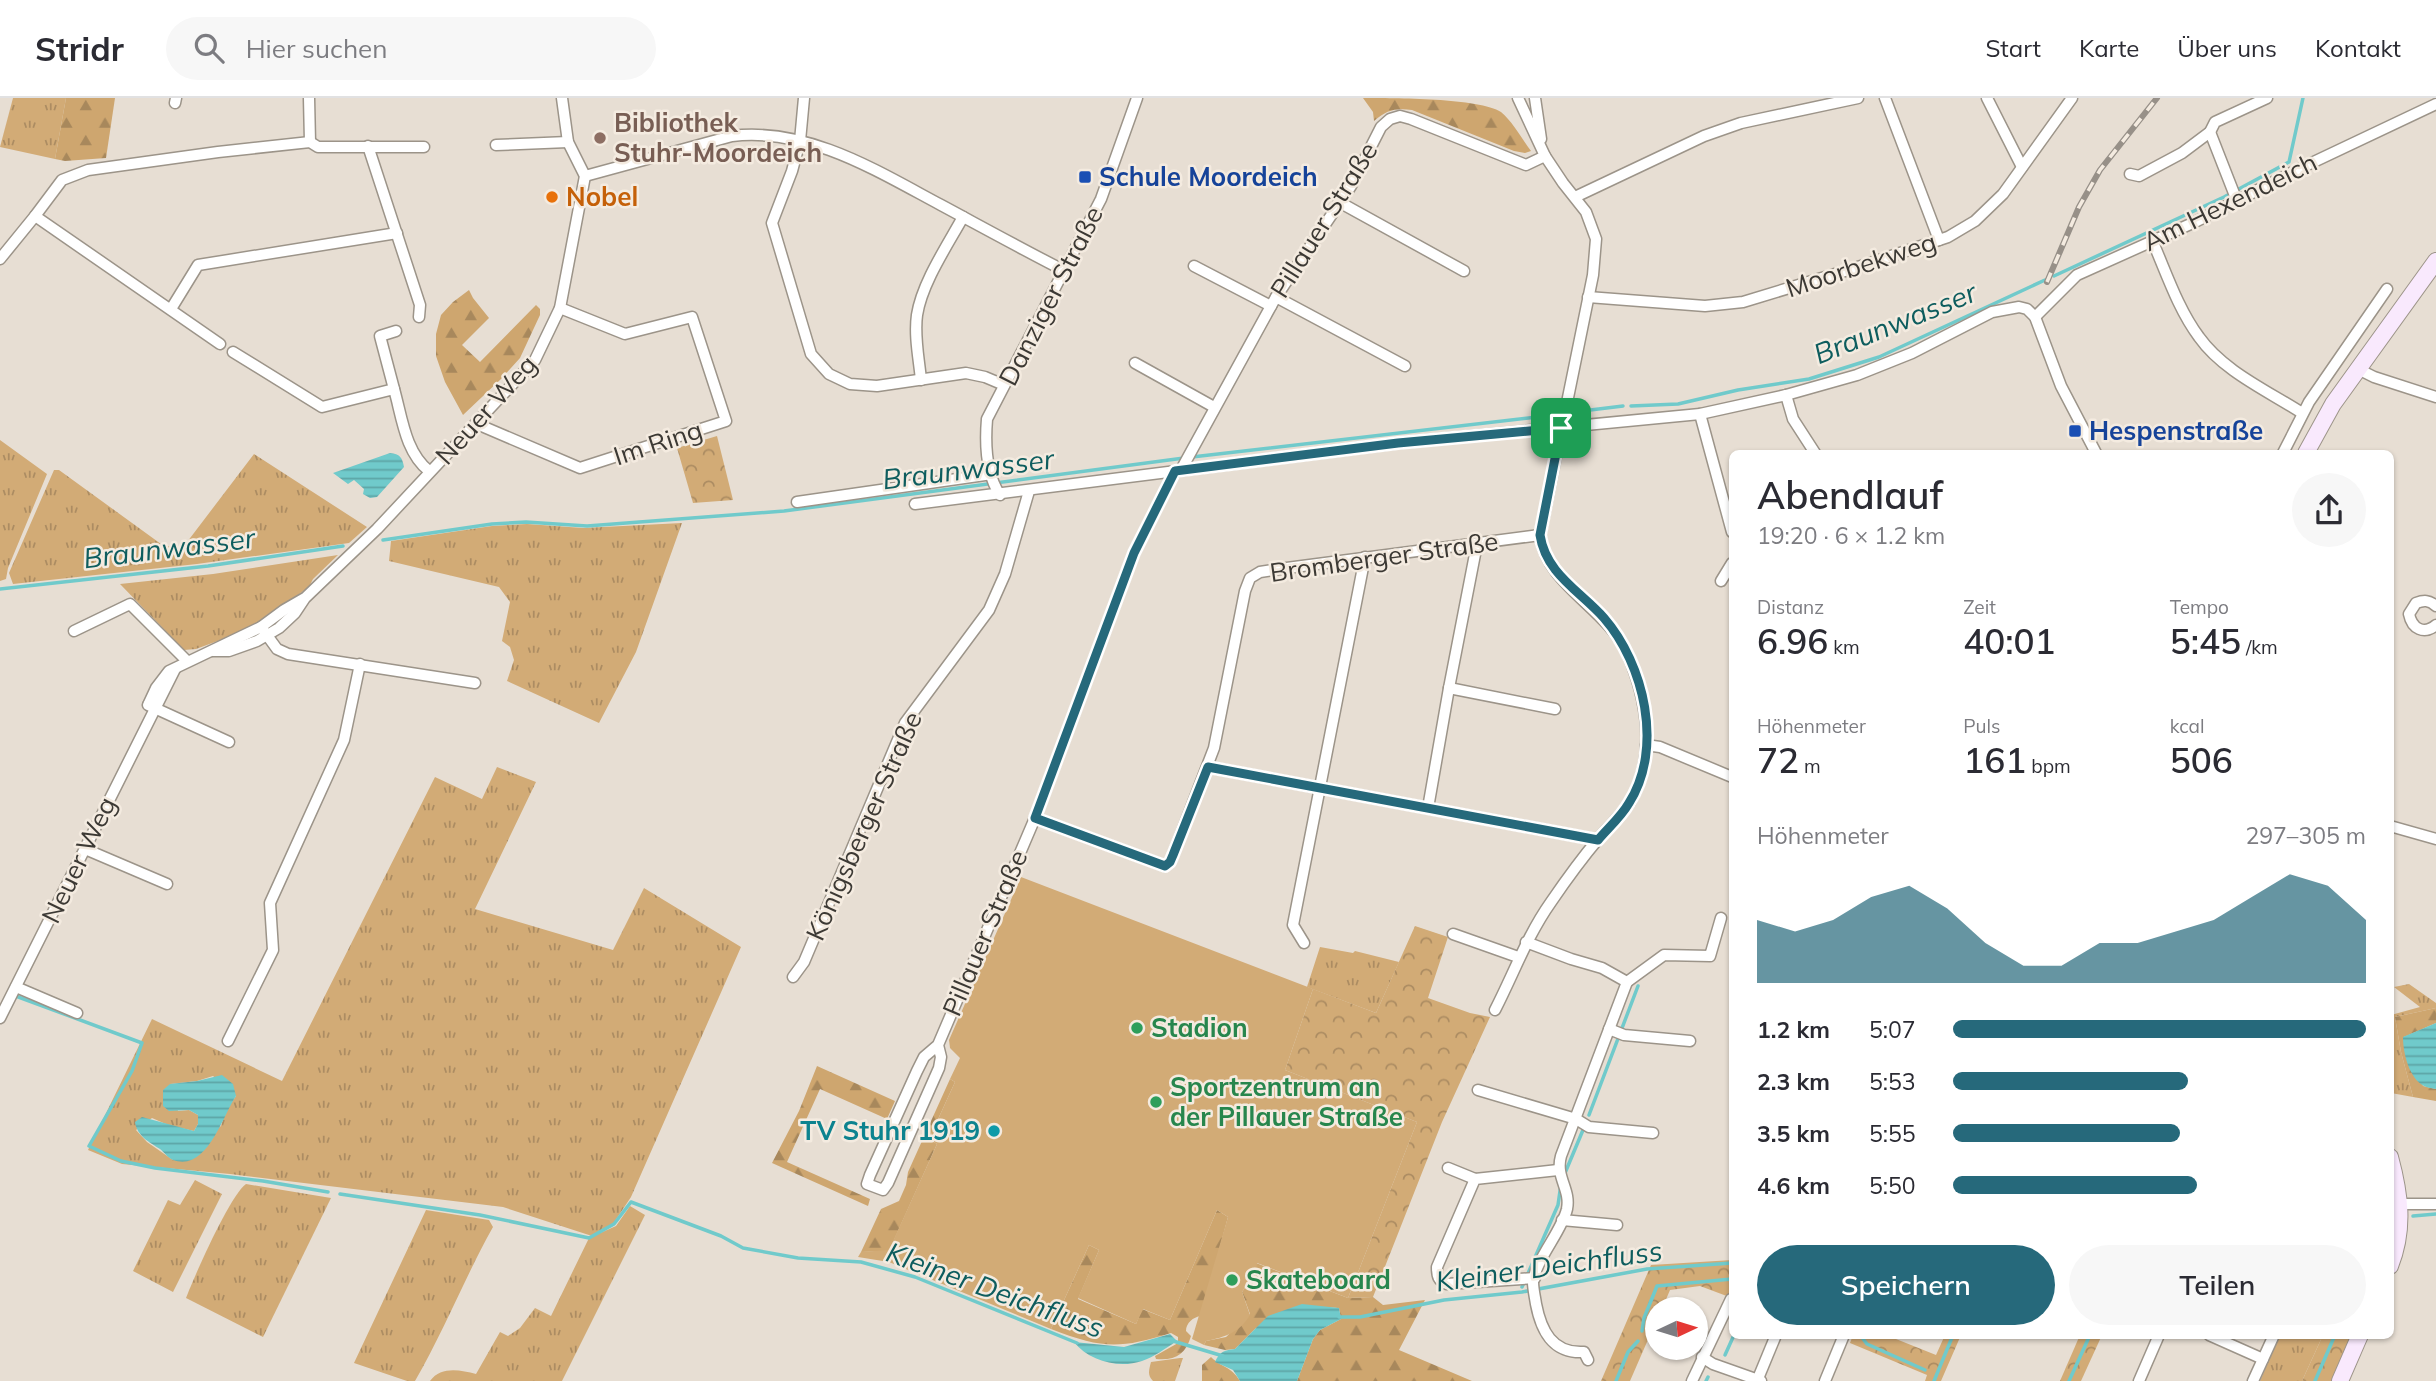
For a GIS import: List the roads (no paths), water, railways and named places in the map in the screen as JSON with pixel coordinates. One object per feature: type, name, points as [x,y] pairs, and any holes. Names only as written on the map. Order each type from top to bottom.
[{"type":"main road","points":[[2308,450],[2327,414],[2436,261]]},
{"type":"main road","points":[[2394,1176],[2400,1204],[2400,1233],[2394,1253]]},
{"type":"main road","points":[[2340,1381],[2358,1339]]},
{"type":"street","points":[[309,98],[310,142]]},
{"type":"street","points":[[562,98],[568,142],[585,176],[732,136],[754,134],[800,141],[834,151],[873,169],[1063,271]]},
{"type":"street","points":[[804,98],[800,141],[792,171],[772,223],[811,354],[829,374],[850,384],[877,386],[966,373],[1004,385]]},
{"type":"street","name":"Danziger Straße","points":[[998,492],[987,449],[987,419],[1101,198],[1137,98]]},
{"type":"street","points":[[1495,1010],[1518,957],[1552,900],[1630,802],[1640,779],[1646,745],[1644,705],[1625,649],[1604,618],[1559,575],[1545,553],[1540,535],[1595,261],[1596,239],[1587,212],[1545,156],[1518,98]]},
{"type":"street","points":[[1535,98],[1545,156]]},
{"type":"street","points":[[1575,197],[1704,136],[1741,123],[1858,98]]},
{"type":"street","points":[[1885,98],[1939,240]]},
{"type":"street","points":[[1987,98],[2022,167]]},
{"type":"street","name":"Moorbekweg","points":[[1588,298],[1705,306],[1730,305],[1764,298],[1939,240],[1968,226],[1989,209],[2003,194],[2072,98]]},
{"type":"street","points":[[2130,174],[2139,176],[2182,153],[2210,132],[2215,122],[2267,98]]},
{"type":"street","name":"Am Hexendeich","points":[[2035,316],[2077,275],[2436,104]]},
{"type":"street","name":"Pillauer Straße","points":[[938,1045],[941,1056],[939,1068],[888,1183],[883,1190],[875,1188],[867,1184],[924,1057],[938,1045],[1035,818],[1134,553],[1273,302],[1362,168],[1381,127],[1390,119],[1400,116],[1525,165],[1545,156]]},
{"type":"street","points":[[2210,132],[2237,201]]},
{"type":"street","points":[[0,259],[62,180],[88,170],[310,142],[318,148],[424,147]]},
{"type":"street","points":[[496,145],[568,142]]},
{"type":"street","points":[[368,146],[420,305],[419,317]]},
{"type":"street","name":"Neuer Weg","points":[[0,1018],[142,733],[156,688],[169,671],[213,651],[229,651],[257,641],[264,631],[279,628],[295,613],[305,598],[377,529],[535,360],[560,308],[585,176]]},
{"type":"street","points":[[1339,202],[1464,271]]},
{"type":"street","points":[[36,216],[220,344]]},
{"type":"street","points":[[921,380],[916,318],[918,308],[963,217]]},
{"type":"street","points":[[172,309],[198,265],[397,233]]},
{"type":"street","points":[[2152,240],[2199,338],[2221,361],[2302,413]]},
{"type":"street","points":[[1194,266],[1405,366]]},
{"type":"street","points":[[2284,450],[2302,413],[2388,289]]},
{"type":"street","points":[[915,504],[1398,443],[1700,414],[1843,380],[1877,368],[1993,313],[2019,307],[2027,309],[2035,316],[2062,386],[2094,450]]},
{"type":"street","name":"Im Ring","points":[[477,424],[580,468],[726,421],[692,317],[625,334],[560,308]]},
{"type":"street","points":[[396,331],[380,336],[411,451],[429,471]]},
{"type":"street","points":[[233,352],[322,407],[394,389]]},
{"type":"street","points":[[1135,363],[1214,407]]},
{"type":"street","points":[[2358,369],[2393,384],[2436,397]]},
{"type":"street","points":[[1786,395],[1793,419],[1813,450]]},
{"type":"street","points":[[1700,414],[1729,520]]},
{"type":"street","points":[[797,502],[992,474]]},
{"type":"street","name":"Königsberger Straße","points":[[793,977],[804,962],[905,723],[989,610],[998,591],[1029,491]]},
{"type":"street","name":"Bromberger Straße","points":[[1035,818],[1165,866],[1173,855],[1214,748],[1250,578],[1260,572],[1540,535]]},
{"type":"street","points":[[1428,808],[1477,544]]},
{"type":"street","points":[[1304,943],[1293,925],[1365,557]]},
{"type":"street","points":[[1721,581],[1729,568]]},
{"type":"street","points":[[2436,606],[2424,600],[2416,603],[2409,614],[2414,626],[2420,630],[2436,625]]},
{"type":"street","points":[[74,631],[130,604],[187,661]]},
{"type":"street","points":[[264,631],[277,649],[288,654],[475,682]]},
{"type":"street","points":[[228,1041],[273,950],[270,902],[344,740],[360,664]]},
{"type":"street","points":[[1449,688],[1555,709]]},
{"type":"street","points":[[151,707],[229,742]]},
{"type":"street","points":[[1646,745],[1660,747],[1729,776]]},
{"type":"street","points":[[1208,767],[1598,840]]},
{"type":"street","points":[[2394,827],[2436,839]]},
{"type":"street","points":[[85,849],[167,884]]},
{"type":"street","points":[[1588,1360],[1584,1352],[1564,1349],[1547,1336],[1541,1327],[1530,1282],[1567,1210],[1567,1195],[1559,1172],[1576,1119],[1616,1032],[1627,982],[1664,955],[1710,956],[1721,918]]},
{"type":"street","points":[[1453,934],[1518,957]]},
{"type":"street","points":[[1526,942],[1602,968],[1627,982]]},
{"type":"street","points":[[13,993],[77,1013]]},
{"type":"street","points":[[1616,1032],[1690,1041]]},
{"type":"street","points":[[1478,1090],[1576,1119],[1588,1127],[1653,1133]]},
{"type":"street","points":[[1448,1168],[1475,1179],[1559,1172]]},
{"type":"street","points":[[1475,1179],[1440,1257],[1437,1276],[1441,1282],[1447,1284],[1530,1282]]},
{"type":"street","points":[[2400,1204],[2436,1203]]},
{"type":"street","points":[[1562,1220],[1617,1225]]},
{"type":"street","points":[[1708,1345],[1729,1303]]},
{"type":"street","points":[[1707,1360],[1759,1381],[1775,1339]]},
{"type":"street","points":[[1825,1381],[1842,1339]]},
{"type":"street","points":[[2139,1381],[2157,1339]]},
{"type":"street","points":[[2218,1339],[2263,1359]]},
{"type":"street","points":[[2253,1381],[2272,1339]]},
{"type":"street","points":[[1692,1381],[1701,1360]]},
{"type":"water","points":[[390,453],[400,457],[404,467],[377,497],[370,498],[363,494],[364,489],[354,480],[348,484],[333,473]]},
{"type":"water","points":[[2436,1023],[2436,1089],[2424,1086],[2414,1077],[2404,1050],[2403,1037]]},
{"type":"water","points":[[222,1075],[233,1084],[236,1096],[212,1140],[195,1158],[185,1162],[173,1160],[138,1131],[135,1122],[142,1117],[194,1131],[198,1124],[198,1115],[189,1110],[169,1111],[163,1106],[163,1090],[170,1084]]},
{"type":"water","points":[[1302,1304],[1339,1308],[1341,1319],[1320,1330],[1313,1339],[1297,1381],[1240,1381],[1233,1370],[1215,1362],[1223,1352],[1235,1349],[1268,1316]]},
{"type":"water","points":[[1170,1334],[1177,1341],[1146,1359],[1124,1364],[1105,1362],[1080,1349],[1074,1342],[1124,1347]]},
{"type":"waterway","name":"Braunwasser","points":[[2054,276],[2224,197],[2289,162],[2303,98]]},
{"type":"waterway","name":"Braunwasser","points":[[1631,406],[1678,404],[1738,390],[1809,379],[1879,357],[2045,280]]},
{"type":"waterway","name":"Braunwasser","points":[[1574,412],[1623,406]]},
{"type":"waterway","name":"Braunwasser","points":[[1192,457],[1555,415]]},
{"type":"waterway","name":"Braunwasser","points":[[383,540],[492,524],[526,522],[587,526],[784,511],[1184,458]]},
{"type":"waterway","name":"Braunwasser","points":[[0,589],[208,566],[343,546]]},
{"type":"waterway","points":[[1589,1115],[1638,986]]},
{"type":"waterway","name":"Kleiner Deichfluss","points":[[13,995],[142,1043],[132,1071],[89,1146],[121,1161],[155,1168],[328,1192]]},
{"type":"waterway","points":[[1565,1173],[1583,1130]]},
{"type":"waterway","points":[[1522,1287],[1558,1205],[1561,1184]]},
{"type":"waterway","name":"Kleiner Deichfluss","points":[[340,1194],[480,1215],[589,1238],[614,1224],[631,1202],[721,1236],[743,1248],[798,1258],[861,1262],[915,1277],[1077,1343]]},
{"type":"waterway","name":"Kleiner Deichfluss","points":[[2413,1216],[2436,1214]]},
{"type":"waterway","name":"Kleiner Deichfluss","points":[[1339,1317],[1360,1317],[1444,1300],[1522,1292],[1647,1269],[1729,1263]]},
{"type":"waterway","points":[[1642,1331],[1644,1318],[1657,1286],[1729,1279]]},
{"type":"waterway","points":[[1725,1355],[1732,1339]]},
{"type":"waterway","points":[[1863,1339],[1867,1344],[1925,1370]]},
{"type":"waterway","points":[[1934,1381],[1951,1339]]},
{"type":"waterway","points":[[2069,1381],[2088,1339]]},
{"type":"waterway","points":[[2315,1381],[2333,1339]]},
{"type":"waterway","name":"Kleiner Deichfluss","points":[[1173,1341],[1223,1356]]},
{"type":"waterway","points":[[1616,1381],[1628,1352],[1638,1341]]},
{"type":"waterway","points":[[1706,1381],[1708,1377]]},
{"type":"railway","points":[[2047,282],[2079,207],[2100,170],[2157,98]]},
{"type":"place","name":"Bibliothek Stuhr-Moordeich","points":[[600,138]]},
{"type":"place","name":"Schule Moordeich","points":[[1085,177]]},
{"type":"place","name":"Nobel","points":[[552,197]]},
{"type":"place","name":"Hespenstraße","points":[[2075,431]]},
{"type":"place","name":"Stadion","points":[[1137,1028]]},
{"type":"place","name":"Sportzentrum an der Pillauer Straße","points":[[1156,1102]]},
{"type":"place","name":"TV Stuhr 1919","points":[[994,1131]]},
{"type":"place","name":"Skateboard","points":[[1232,1280]]}]
